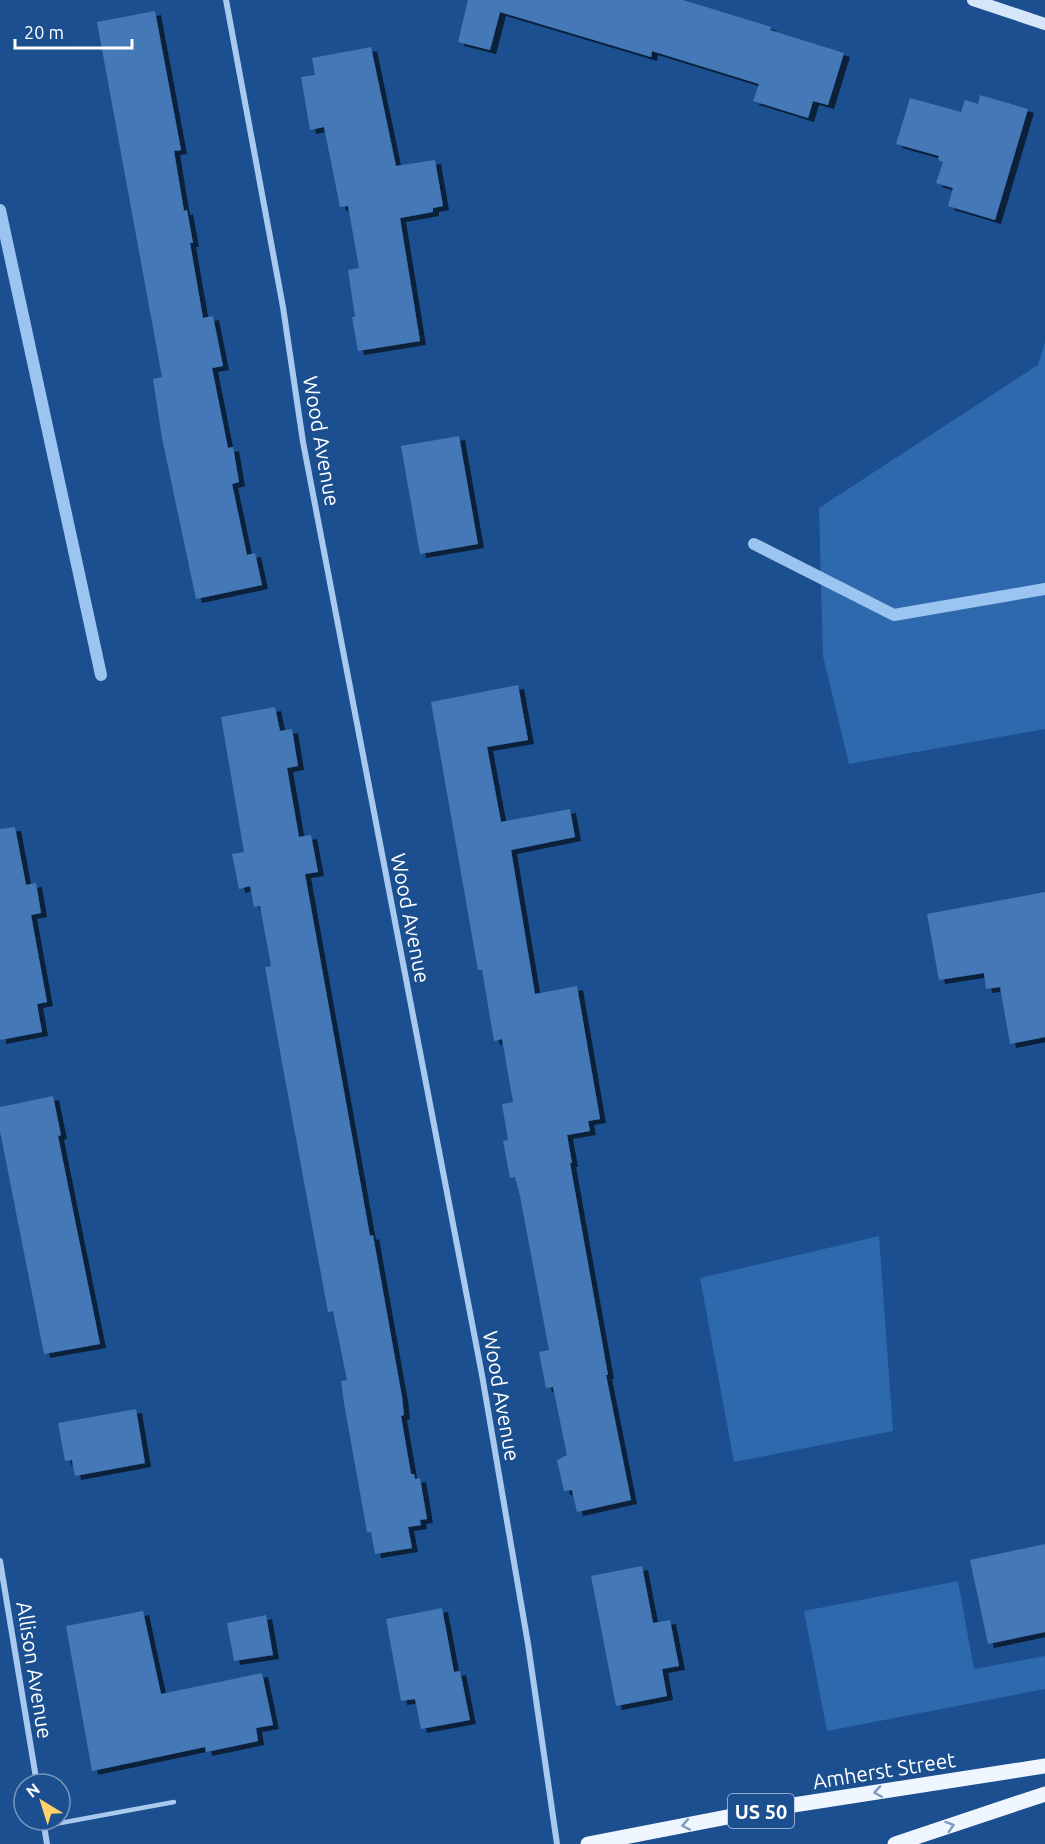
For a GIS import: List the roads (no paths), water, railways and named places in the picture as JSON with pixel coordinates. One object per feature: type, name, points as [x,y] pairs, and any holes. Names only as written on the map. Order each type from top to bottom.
[{"type":"main road","name":"Amherst Street","points":[[588,1844],[774,1808],[1045,1766]]},
{"type":"main road","points":[[895,1844],[1045,1794]]},
{"type":"street","name":"Wood Avenue","points":[[226,0],[283,307],[303,442],[482,1375],[528,1644],[557,1844]]},
{"type":"street","points":[[973,0],[1045,24]]},
{"type":"street","name":"Allison Avenue","points":[[0,1561],[35,1772]]},
{"type":"lane","points":[[72,1818],[174,1802]]},
{"type":"waterway","points":[[0,210],[101,675]]},
{"type":"waterway","points":[[754,544],[894,615],[1045,589]]}]
